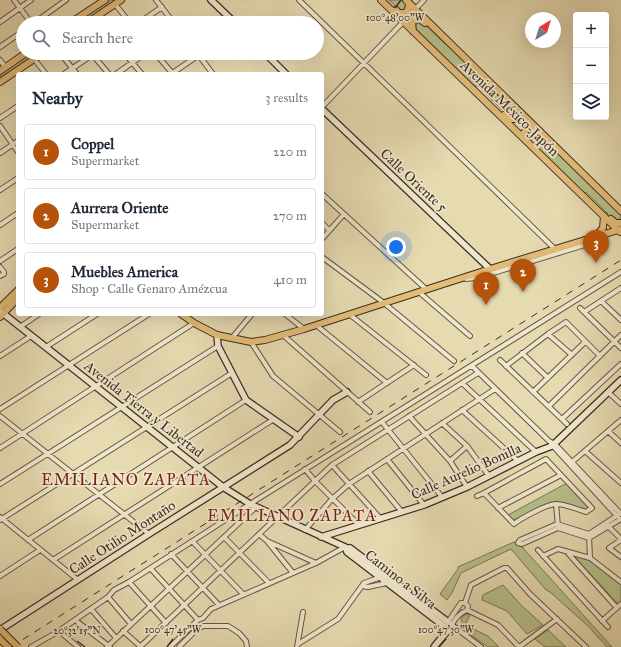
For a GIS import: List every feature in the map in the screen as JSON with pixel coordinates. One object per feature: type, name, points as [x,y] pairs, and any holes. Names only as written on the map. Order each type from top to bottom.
[{"type":"main road","points":[[81,16],[105,0]]},
{"type":"main road","points":[[102,16],[121,0]]},
{"type":"main road","name":"Avenida México-Japón","points":[[381,0],[620,231]]},
{"type":"main road","points":[[386,0],[399,13],[403,14],[408,10],[407,1]]},
{"type":"main road","name":"Avenida México-Japón","points":[[407,1],[621,211]]},
{"type":"main road","points":[[413,31],[412,22],[418,18],[450,43]]},
{"type":"main road","points":[[3,69],[16,60]]},
{"type":"main road","points":[[0,82],[33,60]]},
{"type":"main road","points":[[472,88],[480,93],[509,119],[512,120],[517,117],[518,114],[516,108]]},
{"type":"main road","points":[[525,140],[524,132],[529,128],[532,128],[552,142]]},
{"type":"main road","points":[[582,195],[616,223],[621,223]]},
{"type":"main road","points":[[599,236],[603,228],[604,216]]},
{"type":"main road","points":[[184,316],[194,324],[217,334],[232,339],[251,342],[304,329],[490,269],[557,251],[599,236],[620,231]]},
{"type":"main road","points":[[1,312],[16,293]]},
{"type":"main road","points":[[1,312],[16,300]]},
{"type":"main road","points":[[1,627],[18,647]]},
{"type":"main road","points":[[0,639],[8,647]]},
{"type":"street","points":[[14,0],[25,16]]},
{"type":"street","points":[[0,22],[31,0]]},
{"type":"street","points":[[44,16],[66,0]]},
{"type":"street","points":[[156,0],[169,16]]},
{"type":"street","points":[[211,0],[227,16]]},
{"type":"street","points":[[299,0],[315,16]]},
{"type":"street","points":[[324,106],[424,0]]},
{"type":"street","points":[[115,4],[124,16]]},
{"type":"street","points":[[149,16],[162,7]]},
{"type":"street","points":[[324,25],[557,251],[476,278],[462,279]]},
{"type":"street","points":[[0,47],[16,36]]},
{"type":"street","points":[[0,60],[3,69]]},
{"type":"street","points":[[35,60],[44,72]]},
{"type":"street","points":[[66,60],[75,72]]},
{"type":"street","points":[[67,72],[84,60]]},
{"type":"street","points":[[98,60],[107,72]]},
{"type":"street","points":[[130,60],[140,72]]},
{"type":"street","points":[[119,72],[136,60]]},
{"type":"street","points":[[161,60],[170,72]]},
{"type":"street","points":[[175,72],[190,60]]},
{"type":"street","points":[[202,60],[212,72]]},
{"type":"street","points":[[272,60],[284,72]]},
{"type":"street","points":[[0,118],[16,107]]},
{"type":"street","name":"Calle Oriente 5","points":[[324,110],[490,269]]},
{"type":"street","points":[[0,126],[16,149]]},
{"type":"street","points":[[0,153],[16,142]]},
{"type":"street","points":[[0,190],[16,179]]},
{"type":"street","points":[[324,196],[427,290]]},
{"type":"street","points":[[0,225],[16,214]]},
{"type":"street","points":[[324,236],[344,214]]},
{"type":"street","points":[[324,225],[329,230]]},
{"type":"street","points":[[0,261],[16,250]]},
{"type":"street","points":[[324,258],[384,303],[454,361]]},
{"type":"street","points":[[0,267],[4,274],[0,276]]},
{"type":"street","points":[[31,647],[59,631],[108,597],[114,590],[151,569],[171,554],[193,542],[305,469],[621,272]]},
{"type":"street","points":[[584,312],[619,289],[621,294]]},
{"type":"street","points":[[419,292],[470,336]]},
{"type":"street","points":[[601,301],[621,320]]},
{"type":"street","points":[[580,308],[621,348]]},
{"type":"street","name":"Avenida Tierra y Libertad","points":[[1,312],[223,487],[256,507],[347,548]]},
{"type":"street","points":[[349,314],[426,375]]},
{"type":"street","points":[[20,326],[36,316]]},
{"type":"street","points":[[46,347],[94,316]]},
{"type":"street","points":[[0,409],[146,316]]},
{"type":"street","points":[[232,339],[250,316]]},
{"type":"street","points":[[288,316],[304,329]]},
{"type":"street","points":[[506,366],[566,322],[599,355]]},
{"type":"street","points":[[0,448],[194,324]]},
{"type":"street","points":[[316,325],[387,383]]},
{"type":"street","points":[[614,341],[621,331]]},
{"type":"street","points":[[217,334],[218,346],[246,400],[299,437]]},
{"type":"street","points":[[548,334],[572,355]]},
{"type":"street","points":[[283,335],[370,412]]},
{"type":"street","points":[[549,406],[599,355],[621,335]]},
{"type":"street","points":[[0,356],[31,336]]},
{"type":"street","points":[[251,342],[273,376],[340,432]]},
{"type":"street","points":[[533,392],[585,342]]},
{"type":"street","points":[[0,484],[218,346]]},
{"type":"street","points":[[522,353],[548,378]]},
{"type":"street","points":[[500,360],[567,424]]},
{"type":"street","points":[[562,419],[621,364]]},
{"type":"street","points":[[358,402],[414,365]]},
{"type":"street","points":[[472,366],[552,444],[620,514]]},
{"type":"street","points":[[78,580],[1,519],[232,373]]},
{"type":"street","points":[[124,631],[140,647],[332,465],[478,373]]},
{"type":"street","points":[[552,444],[621,380]]},
{"type":"street","points":[[462,383],[536,452]]},
{"type":"street","points":[[305,530],[332,499],[349,484],[495,389]]},
{"type":"street","name":"Calle Otilio Montaño","points":[[1,627],[78,580],[290,445],[332,400],[347,392]]},
{"type":"street","points":[[608,392],[621,404]]},
{"type":"street","points":[[28,540],[246,400]]},
{"type":"street","points":[[462,410],[518,461]]},
{"type":"street","points":[[0,416],[149,534]]},
{"type":"street","points":[[409,416],[450,461],[467,487]]},
{"type":"street","points":[[53,560],[274,419]]},
{"type":"street","points":[[572,462],[621,420]]},
{"type":"street","points":[[382,422],[442,497]]},
{"type":"street","points":[[442,423],[467,446],[489,476]]},
{"type":"street","points":[[608,431],[621,443]]},
{"type":"street","points":[[552,444],[572,462],[620,514],[621,520],[607,524]]},
{"type":"street","name":"Calle Aurelio Bonilla","points":[[321,537],[424,505],[467,487],[552,444]]},
{"type":"street","points":[[450,461],[467,446]]},
{"type":"street","points":[[585,451],[621,483]]},
{"type":"street","points":[[387,459],[424,505]]},
{"type":"street","points":[[477,496],[546,459],[592,508],[586,512],[556,504],[535,512],[514,524],[484,493]]},
{"type":"street","points":[[332,465],[380,518]]},
{"type":"street","points":[[305,469],[358,525]]},
{"type":"street","points":[[368,471],[402,512]]},
{"type":"street","points":[[498,508],[561,475]]},
{"type":"street","points":[[556,504],[558,526]]},
{"type":"street","points":[[75,620],[108,646],[168,588],[256,507]]},
{"type":"street","points":[[589,536],[620,514]]},
{"type":"street","points":[[607,524],[621,539],[610,548],[621,556]]},
{"type":"street","points":[[558,526],[522,544],[518,543],[520,540],[558,526],[589,536]]},
{"type":"street","points":[[259,534],[267,541],[294,573]]},
{"type":"street","points":[[224,536],[269,583]]},
{"type":"street","points":[[589,536],[590,558]]},
{"type":"street","points":[[267,541],[316,563]]},
{"type":"street","points":[[193,542],[243,594]]},
{"type":"street","points":[[170,647],[211,609],[347,548]]},
{"type":"street","name":"Camino a Silva","points":[[347,548],[348,552],[382,575],[387,583],[396,586],[419,603],[448,628]]},
{"type":"street","points":[[543,556],[558,549],[590,558],[621,582]]},
{"type":"street","points":[[0,576],[40,550]]},
{"type":"street","points":[[538,550],[608,628]]},
{"type":"street","points":[[566,551],[617,608]]},
{"type":"street","points":[[171,554],[219,605]]},
{"type":"street","points":[[434,647],[457,617],[465,611],[468,606],[465,603],[471,585],[504,568],[507,568],[530,594],[586,647]]},
{"type":"street","points":[[151,569],[198,620]]},
{"type":"street","points":[[298,645],[338,619],[364,583],[382,575],[396,586]]},
{"type":"street","points":[[129,582],[166,623]]},
{"type":"street","points":[[362,586],[368,587],[387,583]]},
{"type":"street","points":[[108,597],[131,624]]},
{"type":"street","points":[[448,628],[453,614],[461,603],[465,603]]},
{"type":"street","points":[[602,621],[621,604]]},
{"type":"street","points":[[459,607],[460,610],[498,625],[519,647],[557,619]]},
{"type":"street","points":[[91,609],[116,638]]},
{"type":"street","points":[[298,645],[304,612]]},
{"type":"street","points":[[179,647],[197,628],[204,626],[228,626],[239,633],[246,641],[247,647]]},
{"type":"street","points":[[1,627],[22,647]]},
{"type":"street","points":[[448,628],[481,647]]},
{"type":"street","points":[[59,631],[78,647]]},
{"type":"street","points":[[0,643],[8,643],[11,636]]},
{"type":"street","points":[[0,643],[4,647]]},
{"type":"green space","points":[[107,0],[115,0],[93,16],[83,16]]},
{"type":"green space","points":[[389,0],[403,0],[406,3],[406,8],[403,10],[399,9]]},
{"type":"green space","points":[[419,22],[423,23],[445,44],[449,45],[516,111],[511,117],[507,115],[478,86],[474,86],[416,30],[415,26]]},
{"type":"green space","points":[[20,60],[28,60],[0,80],[0,74]]},
{"type":"green space","points":[[526,131],[534,131],[620,212],[620,222],[616,222],[527,138]]},
{"type":"green space","points":[[567,483],[589,507],[585,510],[556,501],[513,520],[508,515]]},
{"type":"green space","points":[[514,542],[523,548],[612,647],[607,647],[588,626],[546,590],[511,549],[461,573],[452,593],[447,600],[440,594],[458,567]]},
{"type":"green space","points":[[573,555],[589,559],[621,584],[621,602],[618,604]]},
{"type":"green space","points":[[503,585],[521,605],[543,625],[527,634],[507,611],[482,600],[483,595]]},
{"type":"green space","points":[[464,615],[470,615],[465,625],[488,636],[499,647],[488,647],[465,631],[461,619]]},
{"type":"green space","points":[[548,630],[566,647],[545,647],[535,639]]},
{"type":"railway","points":[[11,647],[621,260]]},
{"type":"place","name":"Muebles America","points":[[596,263]]},
{"type":"place","name":"Aurrera Oriente","points":[[523,292]]},
{"type":"place","name":"Coppel","points":[[486,305]]},
{"type":"district","name":"EMILIANO ZAPATA","points":[[126,479]]},
{"type":"district","name":"EMILIANO ZAPATA","points":[[292,515]]}]
